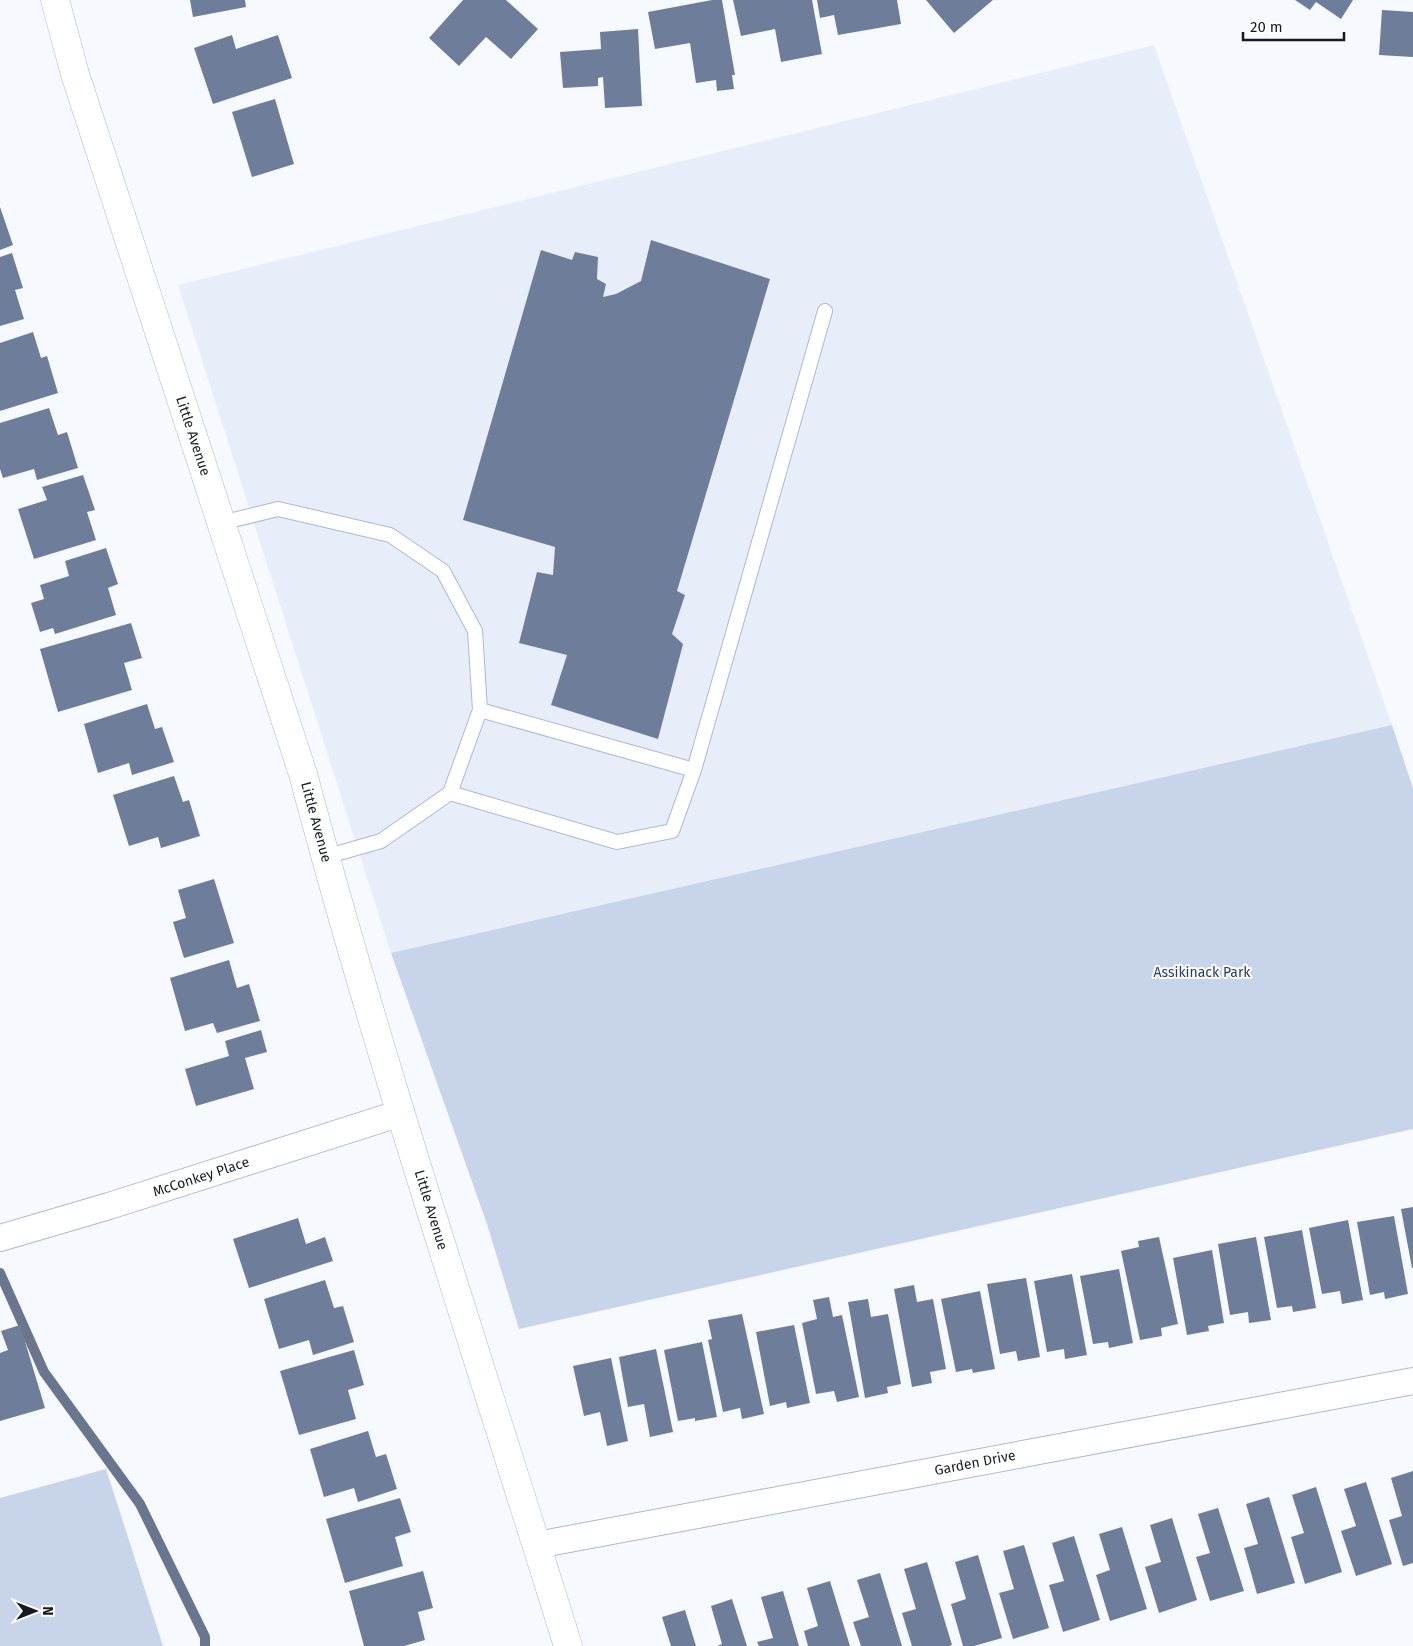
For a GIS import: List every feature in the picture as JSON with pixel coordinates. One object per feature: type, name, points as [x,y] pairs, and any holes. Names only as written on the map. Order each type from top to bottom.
[{"type":"street","name":"Little Avenue","points":[[55,0],[75,74],[303,774],[325,857],[401,1114],[568,1646]]},
{"type":"street","name":"McConkey Place","points":[[0,1238],[109,1206],[401,1114]]},
{"type":"street","name":"Garden Drive","points":[[537,1545],[1413,1381]]},
{"type":"lane","points":[[450,794],[618,842],[672,831],[694,770],[825,311]]},
{"type":"lane","points":[[221,523],[278,509],[324,518],[390,535],[443,572],[475,631],[480,710],[450,794],[381,841],[325,857]]},
{"type":"lane","points":[[480,710],[694,770]]},
{"type":"shaded area","points":[[1154,45],[1392,725],[391,953],[178,285]]},
{"type":"green space","name":"Assikinack Park","points":[[1392,725],[1413,788],[1413,1129],[519,1329],[487,1224],[391,953]]},
{"type":"green space","points":[[106,1469],[163,1646],[0,1646],[0,1498]]},
{"type":"building","points":[[190,0],[245,0],[246,7],[193,17]]},
{"type":"building","points":[[463,0],[506,0],[538,29],[511,59],[486,37],[459,66],[429,38]]},
{"type":"building","points":[[712,0],[722,0],[735,75],[732,75],[734,89],[717,91],[716,80],[696,83],[690,43],[655,49],[648,12]]},
{"type":"building","points":[[733,0],[812,0],[822,54],[781,62],[775,29],[741,36]]},
{"type":"building","points":[[817,0],[897,0],[901,24],[838,35],[834,15],[820,18]]},
{"type":"building","points":[[926,0],[993,0],[954,33]]},
{"type":"building","points":[[1295,0],[1353,0],[1341,19],[1316,2],[1310,10]]},
{"type":"building","points":[[1382,10],[1413,12],[1413,57],[1379,55]]},
{"type":"building","points":[[638,29],[642,106],[605,108],[603,77],[598,78],[598,86],[563,88],[560,52],[601,49],[600,32]]},
{"type":"building","points":[[232,35],[236,49],[278,35],[292,78],[213,104],[194,48]]},
{"type":"building","points":[[275,99],[294,164],[252,177],[232,112]]},
{"type":"building","points":[[0,207],[13,245],[0,250]]},
{"type":"building","points":[[651,240],[770,279],[677,591],[685,595],[672,634],[683,644],[658,739],[551,705],[567,655],[519,643],[537,572],[553,575],[555,547],[463,520],[541,250],[572,260],[575,252],[598,257],[597,279],[606,284],[603,297],[616,294],[641,281]]},
{"type":"building","points":[[12,253],[23,288],[15,290],[24,319],[0,326],[0,257]]},
{"type":"building","points":[[33,332],[41,358],[47,356],[58,393],[0,411],[0,343]]},
{"type":"building","points":[[49,408],[58,435],[67,432],[78,468],[37,480],[34,469],[3,478],[0,469],[0,423]]},
{"type":"building","points":[[83,475],[95,510],[87,512],[96,540],[34,559],[18,509],[47,500],[42,487]]},
{"type":"building","points":[[106,548],[118,584],[108,588],[116,615],[55,634],[53,628],[40,632],[31,603],[44,599],[40,585],[69,576],[65,561]]},
{"type":"building","points":[[131,623],[142,658],[124,663],[132,690],[58,712],[40,649]]},
{"type":"building","points":[[147,704],[155,729],[162,727],[174,762],[132,775],[129,763],[98,773],[84,724]]},
{"type":"building","points":[[174,776],[183,802],[189,800],[200,836],[161,848],[158,837],[129,846],[113,795]]},
{"type":"building","points":[[214,879],[234,943],[184,958],[173,922],[186,918],[178,890]]},
{"type":"building","points":[[229,960],[237,988],[249,984],[260,1021],[217,1033],[213,1023],[185,1031],[170,978]]},
{"type":"building","points":[[261,1030],[267,1052],[245,1058],[254,1089],[196,1106],[185,1069],[229,1056],[225,1041]]},
{"type":"building","points":[[1413,1207],[1413,1268],[1412,1268],[1401,1209]]},
{"type":"building","points":[[1394,1216],[1408,1294],[1385,1299],[1384,1292],[1370,1295],[1357,1222]]},
{"type":"building","points":[[298,1218],[306,1244],[325,1237],[333,1261],[249,1288],[233,1239]]},
{"type":"building","points":[[1348,1220],[1363,1300],[1342,1304],[1340,1291],[1322,1294],[1309,1228]]},
{"type":"building","points":[[1302,1230],[1316,1308],[1293,1312],[1292,1306],[1277,1308],[1264,1237]]},
{"type":"building","points":[[1159,1237],[1178,1324],[1161,1328],[1162,1336],[1140,1340],[1121,1251],[1139,1247],[1138,1241]]},
{"type":"building","points":[[1256,1237],[1271,1320],[1249,1323],[1248,1312],[1230,1315],[1218,1244]]},
{"type":"building","points":[[1212,1250],[1224,1323],[1208,1326],[1209,1331],[1187,1335],[1173,1258]]},
{"type":"building","points":[[1119,1269],[1133,1343],[1109,1348],[1108,1342],[1093,1344],[1080,1276]]},
{"type":"building","points":[[1072,1274],[1087,1355],[1065,1359],[1064,1349],[1047,1352],[1034,1281]]},
{"type":"building","points":[[1026,1278],[1040,1357],[1018,1361],[1016,1351],[1000,1354],[987,1284]]},
{"type":"building","points":[[325,1280],[334,1308],[343,1306],[354,1342],[313,1355],[309,1340],[279,1349],[264,1299]]},
{"type":"building","points":[[914,1285],[917,1302],[933,1299],[946,1369],[930,1372],[932,1383],[912,1387],[894,1289]]},
{"type":"building","points":[[980,1291],[995,1369],[973,1373],[972,1369],[956,1372],[941,1299]]},
{"type":"building","points":[[829,1297],[833,1317],[842,1315],[859,1397],[837,1402],[834,1391],[816,1394],[802,1323],[817,1319],[813,1300]]},
{"type":"building","points":[[868,1299],[871,1317],[888,1314],[901,1384],[887,1387],[888,1393],[865,1398],[848,1302]]},
{"type":"building","points":[[742,1314],[764,1414],[742,1419],[740,1408],[723,1412],[708,1340],[712,1339],[708,1320]]},
{"type":"building","points":[[20,1325],[45,1408],[0,1421],[0,1353],[8,1350],[1,1331]]},
{"type":"building","points":[[794,1325],[810,1403],[787,1408],[786,1402],[770,1406],[756,1332]]},
{"type":"building","points":[[702,1342],[717,1417],[695,1421],[695,1418],[678,1421],[664,1350]]},
{"type":"building","points":[[656,1349],[673,1432],[650,1437],[644,1404],[628,1407],[619,1357]]},
{"type":"building","points":[[354,1350],[364,1385],[348,1390],[356,1419],[299,1435],[280,1371]]},
{"type":"building","points":[[611,1358],[628,1441],[607,1446],[600,1412],[584,1416],[573,1366]]},
{"type":"building","points":[[368,1431],[376,1457],[386,1454],[397,1489],[358,1502],[354,1488],[324,1497],[310,1449]]},
{"type":"building","points":[[1413,1471],[1413,1563],[1403,1566],[1389,1520],[1402,1516],[1391,1478]]},
{"type":"building","points":[[1366,1482],[1392,1564],[1356,1576],[1341,1531],[1356,1526],[1344,1489]]},
{"type":"building","points":[[1316,1487],[1342,1572],[1305,1584],[1291,1537],[1304,1533],[1292,1495]]},
{"type":"building","points":[[1269,1497],[1295,1583],[1257,1594],[1244,1548],[1258,1544],[1246,1504]]},
{"type":"building","points":[[400,1498],[411,1532],[395,1537],[403,1566],[345,1583],[326,1519]]},
{"type":"building","points":[[1218,1508],[1244,1591],[1210,1601],[1196,1557],[1210,1553],[1198,1514]]},
{"type":"building","points":[[1172,1518],[1197,1600],[1159,1613],[1145,1567],[1161,1562],[1150,1525]]},
{"type":"building","points":[[1122,1527],[1147,1609],[1110,1621],[1096,1575],[1110,1570],[1099,1534]]},
{"type":"building","points":[[1074,1536],[1100,1620],[1063,1632],[1049,1585],[1064,1581],[1052,1543]]},
{"type":"building","points":[[1024,1545],[1049,1628],[1013,1639],[999,1593],[1014,1589],[1003,1551]]},
{"type":"building","points":[[978,1555],[1002,1638],[974,1646],[963,1646],[951,1604],[966,1599],[955,1562]]},
{"type":"building","points":[[927,1562],[952,1645],[949,1646],[912,1646],[902,1613],[916,1609],[904,1569]]},
{"type":"building","points":[[423,1571],[433,1608],[418,1612],[425,1640],[404,1646],[364,1646],[349,1591]]},
{"type":"building","points":[[880,1573],[902,1646],[861,1646],[853,1622],[869,1617],[857,1580]]},
{"type":"building","points":[[830,1581],[850,1646],[808,1646],[804,1631],[818,1626],[807,1588]]},
{"type":"building","points":[[783,1591],[799,1646],[759,1646],[757,1642],[773,1638],[761,1597]]},
{"type":"building","points":[[732,1599],[747,1646],[717,1646],[722,1644],[711,1606]]},
{"type":"building","points":[[685,1610],[696,1646],[671,1646],[662,1617]]},
{"type":"waterway","points":[[0,1273],[44,1372],[140,1504],[205,1637],[205,1646]]}]
